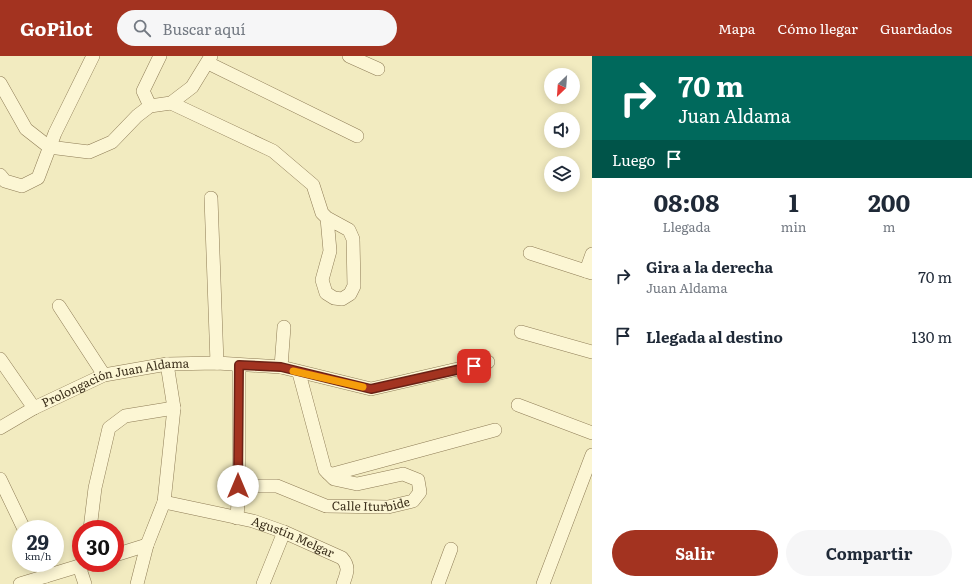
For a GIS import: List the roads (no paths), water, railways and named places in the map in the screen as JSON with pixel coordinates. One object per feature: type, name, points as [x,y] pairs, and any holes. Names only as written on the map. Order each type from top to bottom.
[{"type":"street","points":[[0,175],[5,180],[22,186],[38,178],[49,147],[93,56]]},
{"type":"street","points":[[150,106],[143,91],[160,56]]},
{"type":"street","points":[[350,56],[378,70]]},
{"type":"street","points":[[0,83],[26,129],[49,147],[88,152],[112,142],[137,116],[150,106],[171,103],[192,87],[210,60],[358,136]]},
{"type":"street","points":[[171,103],[273,152],[312,185],[322,213],[327,218],[349,230],[353,239],[354,286],[350,294],[342,299],[334,298],[326,293],[322,280],[330,251],[327,218]]},
{"type":"street","points":[[211,198],[217,363]]},
{"type":"street","points":[[530,253],[589,272],[592,254]]},
{"type":"street","points":[[59,306],[104,375]]},
{"type":"street","points":[[281,367],[284,327]]},
{"type":"street","points":[[521,332],[592,352]]},
{"type":"street","points":[[0,359],[34,408]]},
{"type":"street","name":"Prolongación Juan Aldama","points":[[0,428],[34,408],[104,375],[167,364],[217,363],[281,367],[300,373],[371,389],[488,362]]},
{"type":"street","points":[[137,584],[147,545],[164,502],[174,408],[167,364]]},
{"type":"street","points":[[237,518],[239,365]]},
{"type":"street","points":[[300,373],[325,470],[328,473],[334,474],[495,430]]},
{"type":"street","points":[[518,405],[592,434]]},
{"type":"street","points":[[91,520],[96,488],[109,428],[125,416],[174,408]]},
{"type":"street","points":[[543,584],[592,455]]},
{"type":"street","name":"Calle Iturbide","points":[[238,486],[278,486],[326,506],[388,507],[413,501],[420,492],[418,480],[403,474],[357,484],[334,479],[328,473]]},
{"type":"street","points":[[0,479],[20,520]]},
{"type":"street","name":"Agustín Melgar","points":[[164,502],[253,521],[284,532],[342,558],[347,564],[348,571],[343,584]]},
{"type":"street","points":[[263,584],[284,532]]},
{"type":"street","points":[[124,552],[147,545]]},
{"type":"street","points":[[438,584],[451,549]]},
{"type":"street","points":[[20,584],[72,568]]},
{"type":"street","points":[[44,572],[46,576]]},
{"type":"street","points":[[85,572],[86,584]]}]
